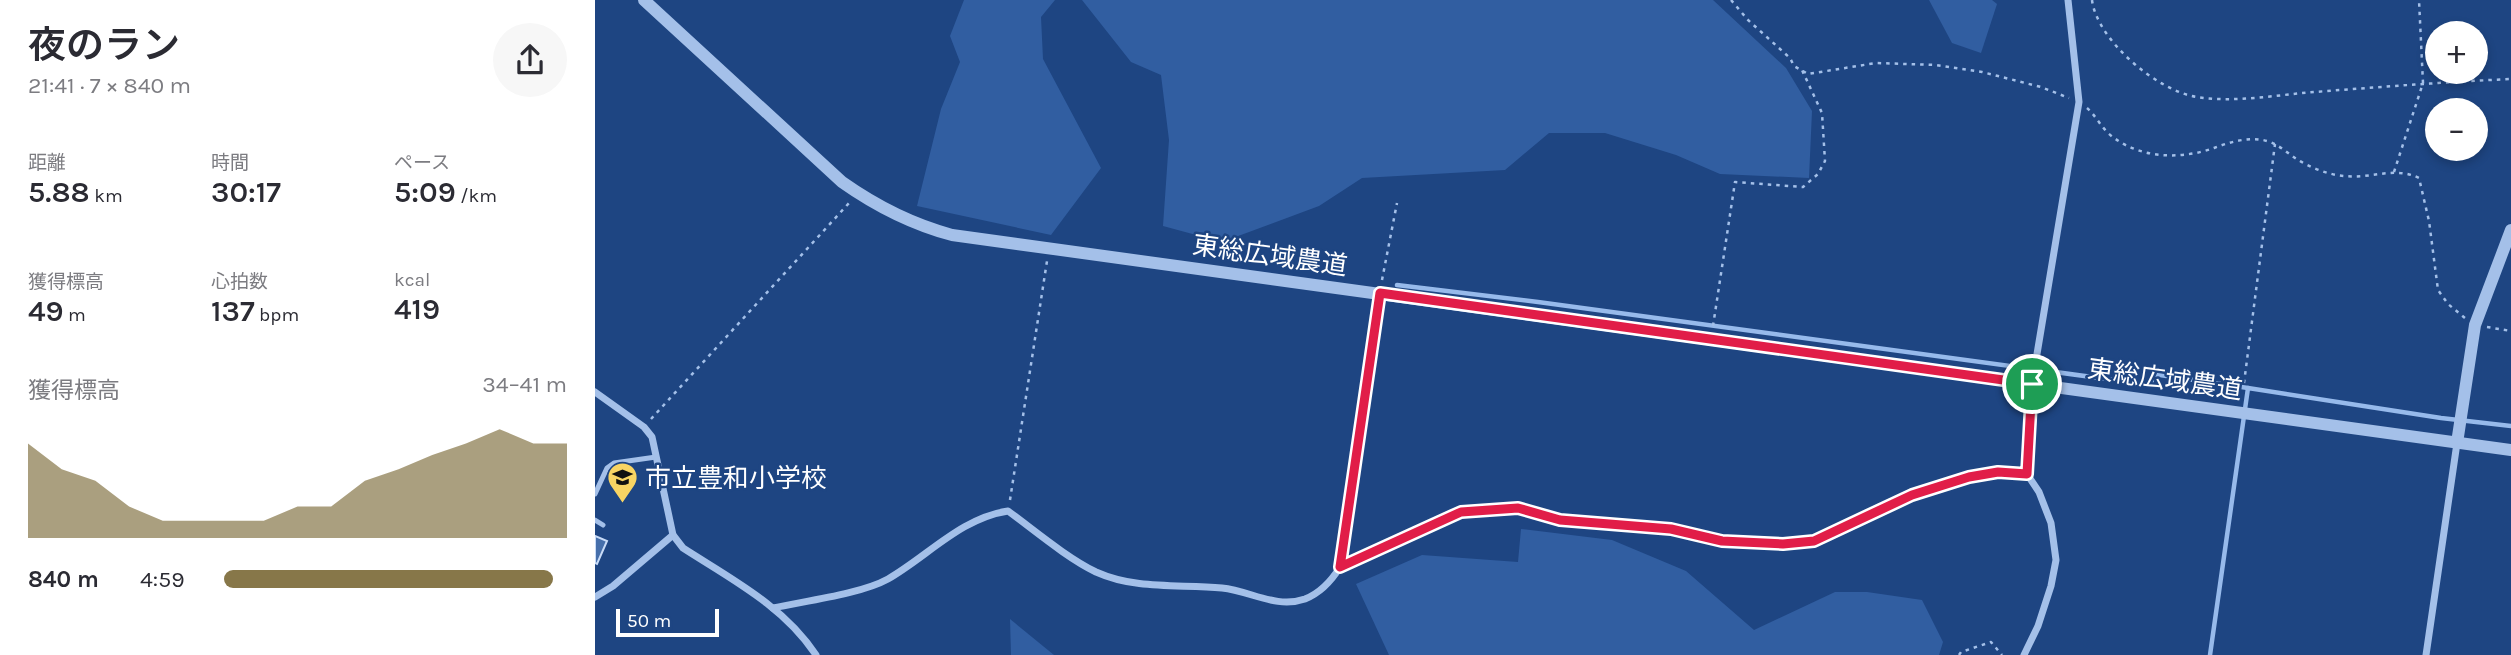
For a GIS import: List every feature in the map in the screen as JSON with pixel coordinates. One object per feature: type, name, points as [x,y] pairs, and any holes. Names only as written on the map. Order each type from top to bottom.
[{"type":"street","name":"東総広域農道","points":[[644,0],[823,166],[858,193],[902,218],[938,231],[2511,450]]},
{"type":"street","points":[[2024,655],[2038,626],[2056,560],[2051,523],[2039,492],[2027,474],[2032,384],[2079,102],[2068,0]]},
{"type":"street","points":[[2426,655],[2476,325],[2511,230]]},
{"type":"street","points":[[595,392],[644,427],[652,437],[673,535],[683,548],[792,623],[816,655]]},
{"type":"street","points":[[773,608],[855,590],[886,580],[981,517],[1008,511],[1094,571],[1121,582],[1224,589],[1251,594],[1275,603],[1305,598],[1331,582],[1340,567],[1461,512],[1518,508],[1560,520],[1671,529],[1722,541],[1783,544],[1814,541],[1912,495],[1969,477],[1998,472],[2027,474]]},
{"type":"street","points":[[595,597],[613,586],[673,535]]},
{"type":"lane","points":[[595,494],[607,468],[614,463],[656,457]]},
{"type":"lane","points":[[595,520],[603,524]]},
{"type":"path","points":[[1731,0],[1748,20],[1790,58],[1794,66],[1808,74],[1876,63],[1936,65],[1982,72],[2041,87],[2079,102],[2091,111],[2108,132],[2125,144],[2143,151],[2170,157],[2198,154],[2248,139],[2275,144],[2319,170],[2344,176],[2409,173],[2419,178],[2429,222],[2438,290],[2460,315],[2476,325],[2511,331]]},
{"type":"path","points":[[2092,0],[2094,12],[2108,36],[2129,58],[2161,83],[2195,97],[2231,99],[2423,83],[2511,79]]},
{"type":"path","points":[[2394,172],[2423,83],[2419,0]]},
{"type":"path","points":[[1714,321],[1735,182],[1803,187],[1818,174],[1825,161],[1822,113],[1802,71]]},
{"type":"path","points":[[2244,383],[2275,144]]},
{"type":"path","points":[[644,427],[858,193]]},
{"type":"path","points":[[1340,567],[1380,293],[1397,203]]},
{"type":"path","points":[[1008,511],[1049,248]]},
{"type":"path","points":[[1959,655],[1991,642],[2002,655]]},
{"type":"shaded area","points":[[964,0],[1055,0],[1041,17],[1043,59],[1101,168],[1051,235],[917,206],[941,109],[960,62],[950,36]]},
{"type":"shaded area","points":[[1082,0],[1713,0],[1786,68],[1812,111],[1809,178],[1720,174],[1676,155],[1605,133],[1549,133],[1505,170],[1362,178],[1319,206],[1222,242],[1163,226],[1169,140],[1161,75],[1131,62]]},
{"type":"shaded area","points":[[1929,0],[1992,0],[1997,4],[1981,53],[1952,43]]},
{"type":"shaded area","points":[[1521,529],[1612,540],[1686,571],[1754,630],[1835,592],[1867,592],[1922,600],[1943,642],[1939,655],[1389,655],[1356,584],[1422,555],[1518,562]]},
{"type":"shaded area","points":[[1010,619],[1054,655],[1011,655]]},
{"type":"building","points":[[595,536],[607,541],[597,564],[595,563]]},
{"type":"waterway","points":[[1397,285],[2151,385],[2153,374],[2248,388]]},
{"type":"waterway","points":[[2210,655],[2248,388],[2511,426]]},
{"type":"place","name":"市立豊和小学校","points":[[622,505]]},
{"type":"route","points":[[1380,293],[2032,384],[2027,474],[1998,472],[1969,477],[1912,495],[1814,541],[1783,544],[1722,541],[1671,529],[1560,520],[1518,508],[1488,509],[1461,512],[1340,567],[1380,293]]}]
